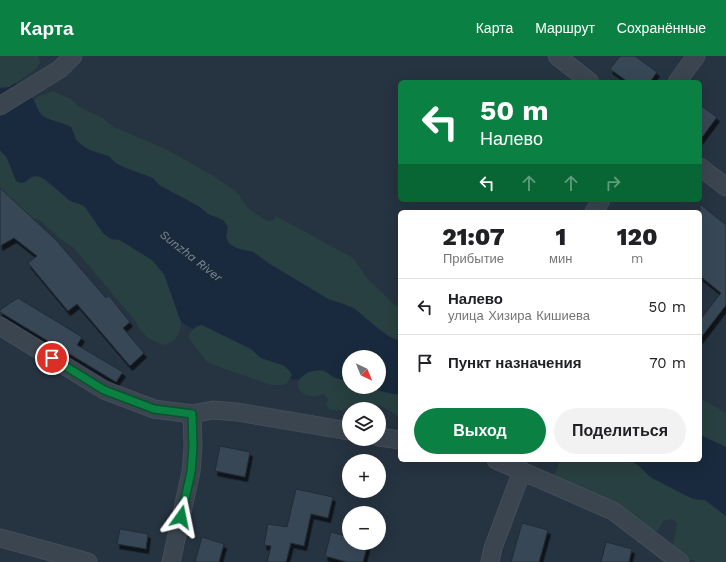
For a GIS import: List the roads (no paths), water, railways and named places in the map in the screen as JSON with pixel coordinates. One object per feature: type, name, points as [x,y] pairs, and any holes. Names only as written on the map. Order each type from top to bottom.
[{"type":"street","points":[[0,106],[60,69],[73,56]]},
{"type":"street","points":[[557,56],[587,80]]},
{"type":"street","points":[[678,80],[696,56]]},
{"type":"street","points":[[702,169],[726,187]]},
{"type":"street","points":[[0,326],[104,390],[154,409],[192,414],[213,410],[237,412],[342,430]]},
{"type":"street","points":[[171,562],[191,472],[193,447],[192,414]]},
{"type":"street","points":[[386,438],[398,440]]},
{"type":"street","points":[[501,462],[613,511],[680,562]]},
{"type":"street","points":[[490,562],[493,548],[522,471]]},
{"type":"street","points":[[0,538],[88,562]]},
{"type":"water","name":"Sunzha River","points":[[15,83],[30,96],[40,114],[51,120],[71,127],[76,140],[83,146],[91,151],[109,156],[115,163],[127,169],[153,178],[159,185],[198,206],[208,214],[223,220],[228,227],[226,237],[231,245],[239,249],[253,252],[268,263],[328,299],[354,308],[382,332],[398,340],[398,395],[386,392],[386,350],[342,350],[342,380],[335,378],[323,370],[309,371],[298,380],[290,379],[292,375],[290,371],[283,365],[261,358],[251,349],[202,325],[193,329],[181,322],[164,274],[152,260],[120,240],[111,239],[103,233],[85,207],[71,201],[44,179],[32,176],[22,183],[16,181],[7,158],[0,150],[0,88],[10,87]]},
{"type":"water","points":[[702,436],[726,447],[726,516],[705,500],[691,498],[652,478],[633,462],[702,462]]}]
